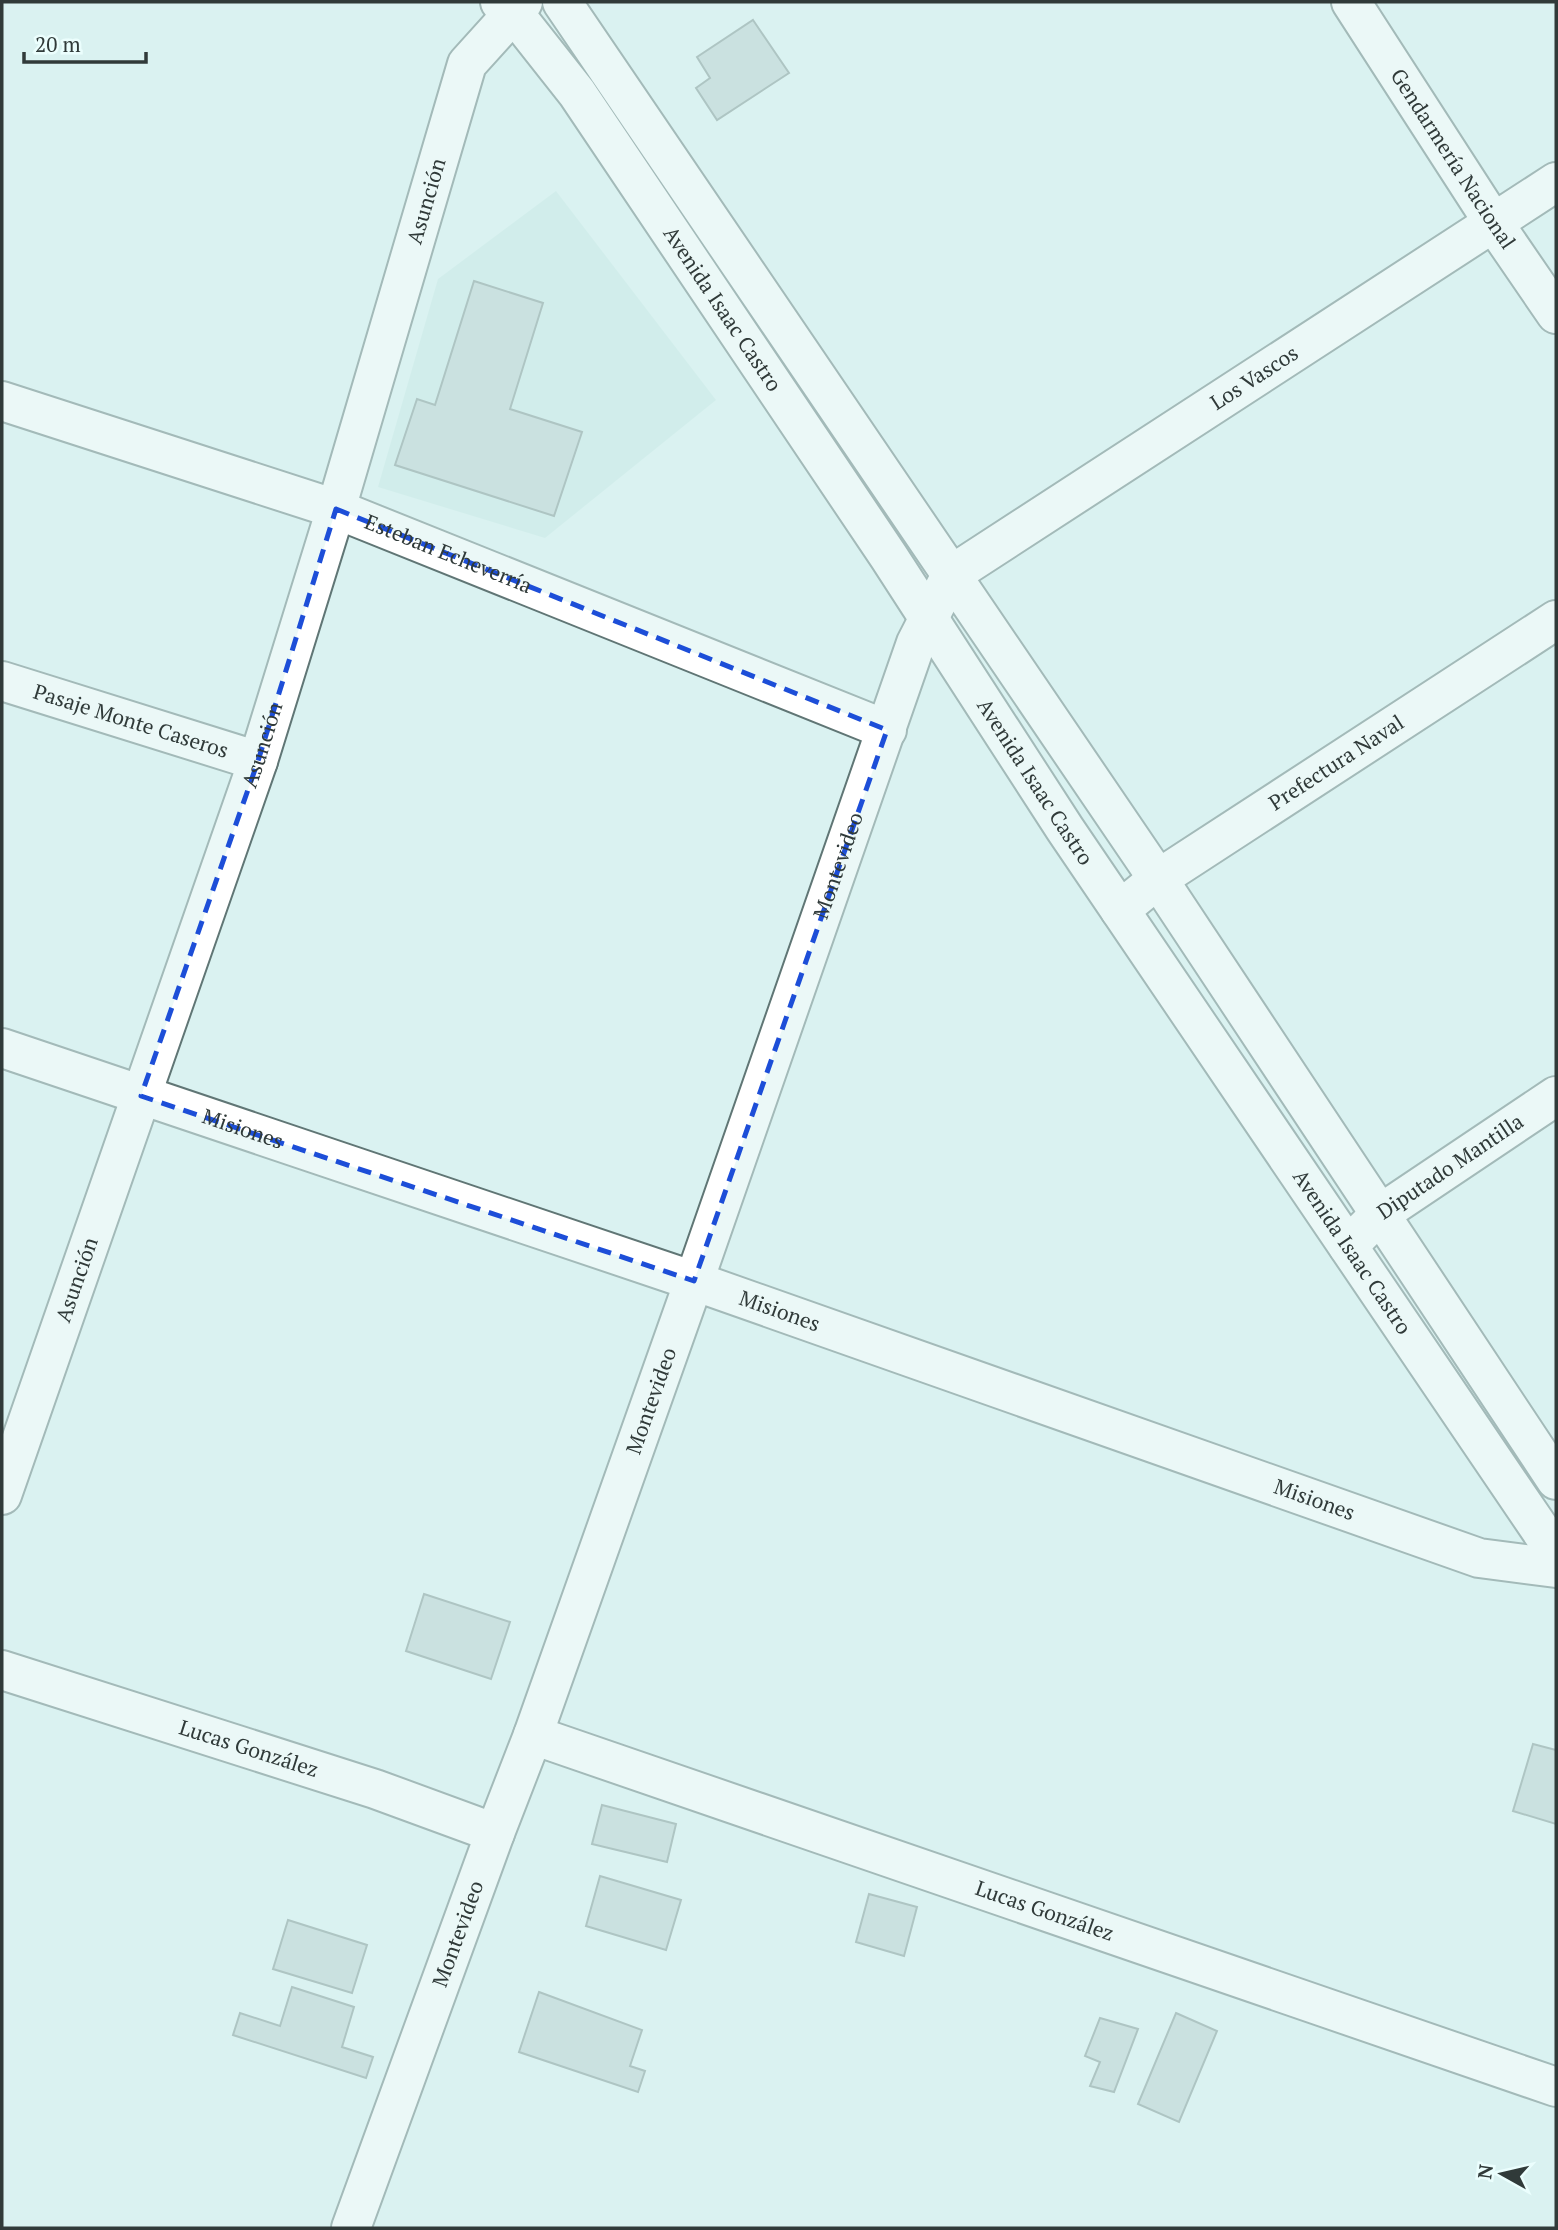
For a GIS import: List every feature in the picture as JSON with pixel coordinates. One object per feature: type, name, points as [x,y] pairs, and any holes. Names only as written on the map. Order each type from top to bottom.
[{"type":"street","name":"Avenida Isaac Castro","points":[[562,2],[1158,879],[1556,1480]]},
{"type":"street","name":"Gendarmería Nacional","points":[[1351,2],[1493,222],[1556,314]]},
{"type":"street","name":"Avenida Isaac Castro","points":[[512,5],[577,93],[928,618],[1065,829],[1556,1553]]},
{"type":"street","name":"Asunción","points":[[2,1495],[258,761],[336,509],[467,64],[512,5]]},
{"type":"street","name":"Los Vascos","points":[[951,575],[1556,182]]},
{"type":"street","name":"Esteban Echeverría","points":[[2,401],[336,509],[887,730]]},
{"type":"street","name":"Montevideo","points":[[351,2228],[533,1735],[916,643],[951,575]]},
{"type":"street","name":"Prefectura Naval","points":[[1120,910],[1158,879],[1556,620]]},
{"type":"street","name":"Pasaje Monte Caseros","points":[[2,681],[258,761]]},
{"type":"street","name":"Misiones","points":[[2,1048],[694,1281],[1479,1558],[1556,1568]]},
{"type":"street","name":"Diputado Mantilla","points":[[1348,1246],[1380,1214],[1556,1096]]},
{"type":"street","name":"Lucas González","points":[[2,1671],[375,1789],[495,1833]]},
{"type":"street","name":"Lucas González","points":[[533,1735],[1556,2087]]},
{"type":"highlighted area","points":[[336,509],[887,730],[694,1281],[141,1096],[258,761]]},
{"type":"shaded area","points":[[556,191],[716,400],[545,538],[378,487],[438,279]]},
{"type":"building","points":[[753,20],[789,73],[717,120],[696,88],[710,78],[697,57]]},
{"type":"building","points":[[474,281],[543,303],[510,409],[582,432],[554,516],[395,465],[417,399],[435,405]]},
{"type":"building","points":[[424,1594],[510,1622],[491,1679],[406,1651]]},
{"type":"building","points":[[1533,1744],[1556,1750],[1556,1824],[1513,1811]]},
{"type":"building","points":[[602,1805],[676,1824],[667,1862],[592,1844]]},
{"type":"building","points":[[600,1876],[681,1900],[666,1950],[586,1926]]},
{"type":"building","points":[[869,1894],[917,1907],[904,1956],[856,1942]]},
{"type":"building","points":[[288,1920],[367,1945],[352,1993],[273,1969]]},
{"type":"building","points":[[292,1987],[354,2007],[342,2047],[373,2057],[366,2078],[233,2035],[240,2013],[280,2026]]},
{"type":"building","points":[[539,1992],[642,2030],[630,2066],[645,2071],[638,2092],[519,2052]]},
{"type":"building","points":[[1176,2013],[1217,2031],[1179,2122],[1138,2104]]},
{"type":"building","points":[[1100,2018],[1138,2029],[1114,2092],[1090,2086],[1100,2062],[1085,2056]]}]
